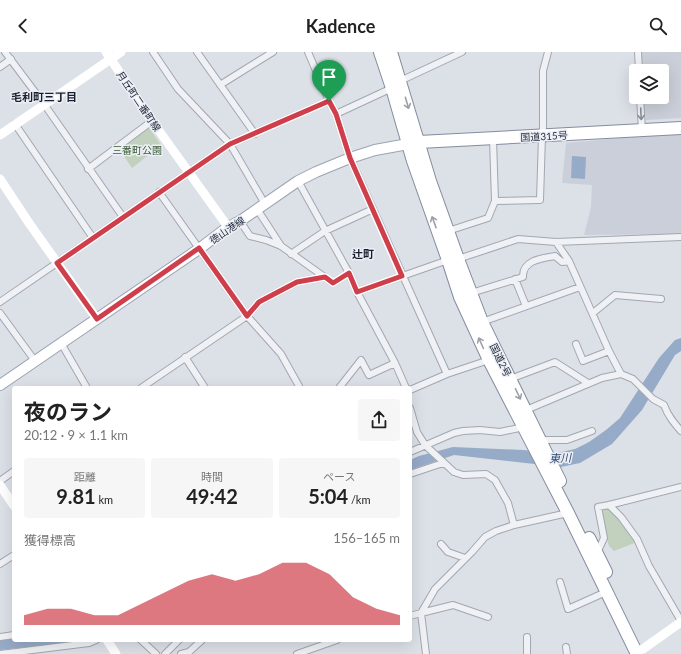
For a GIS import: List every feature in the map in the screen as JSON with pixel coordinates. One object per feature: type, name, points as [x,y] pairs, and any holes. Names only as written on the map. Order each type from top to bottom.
[{"type":"highway","name":"国道2号","points":[[380,52],[396,84]]},
{"type":"highway","name":"国道2号","points":[[391,52],[396,84],[413,143],[453,260],[471,293],[482,322],[526,410],[536,441],[556,481],[597,553],[640,652]]},
{"type":"highway","name":"国道315号","points":[[413,143],[681,128]]},
{"type":"highway","name":"国道2号","points":[[413,143],[430,181],[448,232],[460,297],[489,360],[524,427],[536,441]]},
{"type":"highway","name":"国道2号","points":[[556,481],[568,513],[606,592],[640,652]]},
{"type":"main road","name":"徳山港線","points":[[0,385],[228,227],[240,221],[298,181],[322,169],[350,158],[375,150],[413,143]]},
{"type":"street","points":[[6,52],[123,217]]},
{"type":"street","points":[[0,135],[108,56],[121,52]]},
{"type":"street","points":[[153,52],[178,89],[230,144],[281,246]]},
{"type":"street","points":[[197,52],[255,134]]},
{"type":"street","points":[[220,85],[273,52]]},
{"type":"street","points":[[308,52],[336,114],[350,158],[447,374]]},
{"type":"street","points":[[336,114],[462,52]]},
{"type":"street","points":[[495,201],[540,200],[543,127],[543,71],[548,52]]},
{"type":"street","points":[[638,52],[639,64]]},
{"type":"street","name":"月丘町二番町線","points":[[108,56],[152,122],[228,227]]},
{"type":"street","points":[[0,67],[11,59]]},
{"type":"street","points":[[0,302],[230,144],[329,101]]},
{"type":"street","points":[[640,104],[642,131]]},
{"type":"street","points":[[88,169],[152,122]]},
{"type":"street","points":[[15,124],[93,238]]},
{"type":"street","points":[[448,232],[488,218],[495,201],[493,139]]},
{"type":"street","points":[[0,180],[97,319]]},
{"type":"street","points":[[298,181],[349,273],[357,292],[395,363],[405,386]]},
{"type":"street","points":[[159,192],[247,316],[281,354],[299,386]]},
{"type":"street","points":[[292,254],[325,230],[373,209]]},
{"type":"street","points":[[240,221],[250,236],[281,246],[333,283],[349,273]]},
{"type":"street","points":[[357,292],[518,239],[556,242],[681,237]]},
{"type":"street","points":[[556,242],[569,261],[609,351],[621,374]]},
{"type":"street","points":[[471,293],[523,277],[522,272],[525,267],[542,258],[555,256],[562,262],[569,261]]},
{"type":"street","points":[[145,386],[185,357],[247,316],[259,302],[297,282],[325,277]]},
{"type":"street","points":[[515,279],[526,306]]},
{"type":"street","points":[[482,322],[580,287]]},
{"type":"street","points":[[593,313],[615,295],[661,300]]},
{"type":"street","points":[[0,313],[35,361]]},
{"type":"street","points":[[61,343],[86,386]]},
{"type":"street","points":[[576,344],[583,361],[609,351]]},
{"type":"street","points":[[185,357],[204,386]]},
{"type":"street","points":[[340,386],[360,360],[369,375],[395,363]]},
{"type":"street","points":[[412,389],[447,374],[489,360]]},
{"type":"street","points":[[510,379],[556,362],[588,383]]},
{"type":"street","points":[[526,410],[588,383],[621,374],[633,379],[653,399],[664,405],[667,413],[681,431]]},
{"type":"street","points":[[412,415],[417,432],[424,445],[454,472],[463,475],[486,474],[495,480],[508,503],[514,525]]},
{"type":"street","points":[[412,451],[454,433],[480,430],[500,432],[524,427]]},
{"type":"street","points":[[536,441],[567,440],[592,431]]},
{"type":"street","points":[[412,473],[443,463]]},
{"type":"street","points":[[0,481],[12,475]]},
{"type":"street","points":[[0,485],[12,503]]},
{"type":"street","points":[[597,553],[604,538],[598,507],[681,487]]},
{"type":"street","points":[[609,505],[621,517],[637,539],[649,566],[681,622],[640,652]]},
{"type":"street","points":[[426,654],[421,613],[435,589],[485,537],[496,531],[514,525],[568,513]]},
{"type":"street","points":[[441,544],[448,552],[465,558]]},
{"type":"street","points":[[0,564],[12,556]]},
{"type":"street","points":[[560,582],[568,609],[606,592]]},
{"type":"street","points":[[412,615],[453,605],[488,617]]},
{"type":"street","points":[[0,637],[12,635]]},
{"type":"street","points":[[527,637],[527,654]]},
{"type":"street","points":[[0,654],[91,642]]},
{"type":"street","points":[[108,642],[116,654]]},
{"type":"street","points":[[143,642],[156,654]]},
{"type":"street","points":[[165,654],[177,642]]},
{"type":"street","points":[[181,654],[189,652],[200,642]]},
{"type":"street","points":[[297,654],[332,642]]},
{"type":"shaded area","points":[[639,52],[681,52],[681,118],[646,120],[644,104],[669,104],[669,64],[640,64]]},
{"type":"shaded area","points":[[681,134],[681,234],[584,235],[591,207],[592,185],[562,183],[566,143]]},
{"type":"green space","name":"三番町公園","points":[[148,128],[161,145],[132,168],[119,149]]},
{"type":"green space","points":[[609,507],[620,517],[637,542],[614,551],[609,546],[599,509]]},
{"type":"water","points":[[572,156],[586,157],[585,179],[571,178]]},
{"type":"water","name":"東川","points":[[681,338],[681,351],[675,355],[642,410],[612,444],[580,463],[561,467],[454,455],[412,469],[412,459],[453,447],[557,453],[575,449],[589,442],[620,418],[659,358],[675,340]]},
{"type":"water","points":[[12,638],[12,642],[79,642],[0,650],[0,639]]},
{"type":"district","name":"毛利町三丁目","points":[[44,97]]},
{"type":"district","name":"辻町","points":[[363,254]]},
{"type":"route","points":[[329,101],[336,114],[350,158],[402,276],[357,292],[349,273],[333,283],[325,277],[297,282],[259,302],[247,316],[199,248],[97,319],[57,263],[230,144],[329,101]]}]
